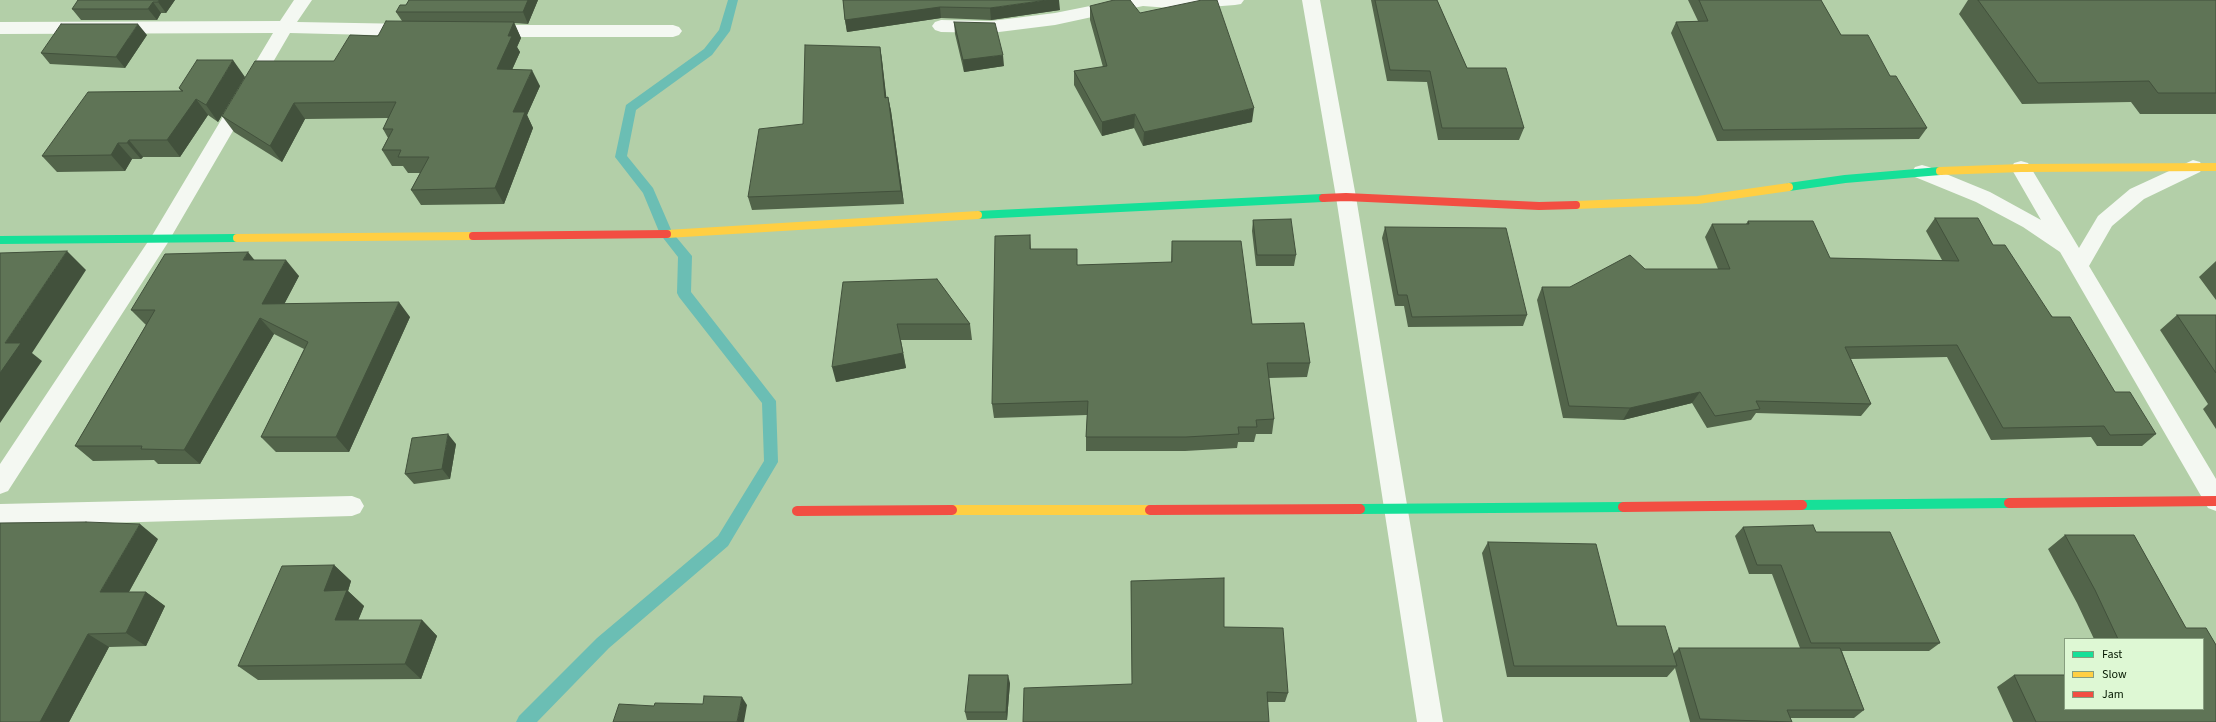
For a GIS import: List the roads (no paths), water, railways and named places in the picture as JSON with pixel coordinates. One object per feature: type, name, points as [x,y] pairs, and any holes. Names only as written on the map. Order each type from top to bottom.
[{"type":"street","points":[[0,484],[160,239],[285,27],[303,0]]},
{"type":"street","points":[[941,26],[991,27],[1055,19],[1140,1],[1183,4],[1235,0]]},
{"type":"street","points":[[1311,0],[1346,197],[1430,722]]},
{"type":"street","points":[[0,28],[285,27],[426,31]]},
{"type":"street","points":[[471,31],[673,31]]},
{"type":"street","points":[[2074,259],[2106,221],[2137,194],[2193,167]]},
{"type":"street","points":[[0,240],[666,234],[964,216],[1346,197],[1539,206],[1622,204],[1698,200],[1845,180],[1922,172],[2021,168],[2216,167]]},
{"type":"street","points":[[797,511],[1396,509],[2216,501],[2021,168]]},
{"type":"street","points":[[1922,172],[1983,197],[2030,222],[2074,259]]},
{"type":"street","points":[[0,515],[352,506]]},
{"type":"waterway","points":[[525,722],[603,643],[723,541],[771,462],[769,401],[684,293],[685,256],[666,234],[649,191],[621,157],[630,108],[708,52],[724,31],[733,0]]}]
